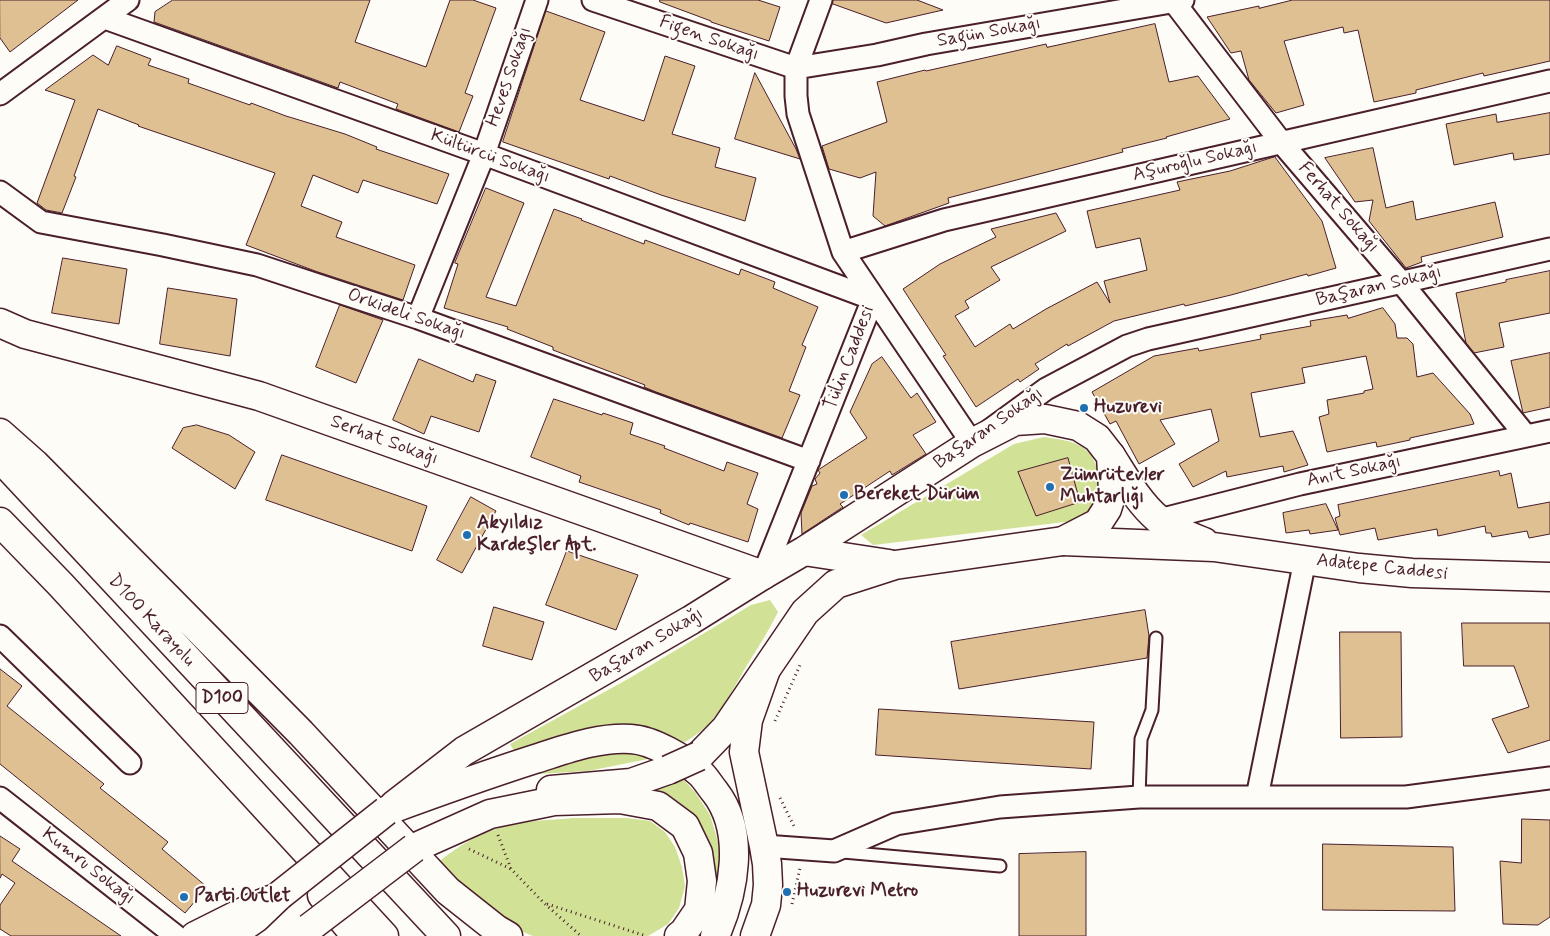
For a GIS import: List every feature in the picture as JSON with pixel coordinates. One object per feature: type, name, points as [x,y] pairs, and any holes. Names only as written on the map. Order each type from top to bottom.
[{"type":"main road","name":"Serhat Sokağı","points":[[0,323],[25,334],[259,396],[763,575]]},
{"type":"main road","name":"Adatepe Caddesi","points":[[972,443],[1015,421],[1045,419],[1078,426],[1097,438],[1133,490],[1159,520],[1214,547]]},
{"type":"main road","points":[[0,433],[34,464],[300,733],[448,891],[496,929],[508,936]]},
{"type":"main road","name":"Başaran Sokağı","points":[[280,895],[464,751],[649,646],[804,551],[972,443]]},
{"type":"main road","points":[[303,933],[443,824],[487,806],[553,789],[631,783],[668,770],[699,756],[726,728],[805,612],[836,584],[895,565],[1063,542],[1098,523],[1107,509],[1113,490],[1111,456]]},
{"type":"main road","name":"D100 Karayolu","points":[[0,458],[446,936]]},
{"type":"main road","name":"D100","points":[[0,522],[61,585],[266,810],[384,936]]},
{"type":"main road","name":"Adatepe Caddesi","points":[[1063,542],[1214,547],[1412,574],[1550,577]]},
{"type":"main road","points":[[804,551],[895,565]]},
{"type":"main road","points":[[765,672],[748,720],[744,752],[764,846],[768,884],[778,908]]},
{"type":"main road","points":[[386,812],[476,777],[600,740],[633,739],[664,748],[701,774],[724,804],[734,843],[733,875],[727,907],[715,936]]},
{"type":"main road","points":[[414,848],[490,814],[554,801],[620,799],[658,806],[685,826],[698,853],[702,881],[699,910],[684,932],[679,936]]},
{"type":"main road","points":[[266,810],[321,894],[356,936]]},
{"type":"main road","points":[[195,936],[248,908],[280,895]]},
{"type":"main road","points":[[230,936],[256,918],[280,895]]},
{"type":"main road","points":[[746,936],[778,908]]},
{"type":"main road","points":[[755,936],[778,908]]},
{"type":"street","points":[[0,94],[128,0]]},
{"type":"street","name":"Heves Sokağı","points":[[418,318],[484,154],[537,0]]},
{"type":"street","name":"Figen Sokağı","points":[[594,0],[796,68]]},
{"type":"street","name":"Tülin Caddesi","points":[[763,575],[874,299],[843,252],[798,114],[796,68],[821,0]]},
{"type":"street","name":"Sagün Sokağı","points":[[796,68],[1178,1]]},
{"type":"street","name":"Ferhat Sokağı","points":[[1178,1],[1281,142],[1401,282],[1526,436]]},
{"type":"street","name":"Kültürcü Sokağı","points":[[105,18],[484,154],[874,299]]},
{"type":"street","name":"Aşuroğlu Sokağı","points":[[843,252],[944,220],[1550,81]]},
{"type":"street","name":"Orkideli Sokağı","points":[[0,192],[41,222],[257,265],[418,318],[809,461]]},
{"type":"street","name":"Başaran Sokağı","points":[[972,443],[1046,389],[1127,346],[1148,339],[1550,249]]},
{"type":"street","points":[[874,299],[972,443]]},
{"type":"street","name":"Anıt Sokağı","points":[[1159,520],[1300,484],[1550,431]]},
{"type":"street","points":[[1257,797],[1305,560]]},
{"type":"street","points":[[0,636],[130,763]]},
{"type":"street","points":[[764,846],[834,851],[896,824],[1000,807],[1139,796],[1406,797],[1550,778]]},
{"type":"street","name":"Kumru Sokağı","points":[[0,798],[176,936]]},
{"type":"lane","points":[[1139,796],[1141,739],[1152,710],[1156,638]]},
{"type":"lane","points":[[834,851],[1000,866]]},
{"type":"path","points":[[773,726],[804,658]]},
{"type":"path","points":[[778,908],[802,858],[796,829],[779,796]]},
{"type":"path","points":[[496,828],[511,869]]},
{"type":"path","points":[[468,848],[511,869],[544,903],[581,936]]},
{"type":"path","points":[[544,903],[646,936]]},
{"type":"green space","points":[[1044,437],[1069,441],[1082,447],[1093,459],[1096,467],[1099,484],[1096,500],[1088,511],[1073,521],[873,545],[861,535],[1014,444]]},
{"type":"green space","points":[[770,600],[778,612],[767,632],[719,711],[701,731],[690,739],[678,745],[599,728],[567,734],[514,751],[510,744],[628,679],[751,605]]},
{"type":"green space","points":[[629,751],[648,759],[588,771],[522,775],[570,758]]},
{"type":"green space","points":[[683,779],[695,792],[710,815],[719,845],[720,885],[700,936],[694,936],[688,812],[673,800],[643,790]]},
{"type":"green space","points":[[573,818],[627,818],[650,821],[665,832],[675,847],[682,867],[685,886],[679,908],[668,924],[648,936],[533,936],[518,930],[432,867],[451,852],[480,835],[502,827],[536,821]]},
{"type":"building","points":[[0,0],[78,0],[10,52],[0,38]]},
{"type":"building","points":[[173,0],[370,0],[355,42],[426,67],[450,0],[473,0],[496,8],[465,93],[473,96],[459,132],[396,109],[398,104],[340,82],[338,88],[154,22],[155,12]]},
{"type":"building","points":[[660,0],[758,0],[780,7],[769,41],[711,22],[660,2]]},
{"type":"building","points":[[833,0],[917,0],[943,10],[886,23],[833,4]]},
{"type":"building","points":[[1293,0],[1550,0],[1550,61],[1484,76],[1483,73],[1416,90],[1416,93],[1374,102],[1358,30],[1344,33],[1343,27],[1284,41],[1304,105],[1276,113],[1249,80],[1241,51],[1231,53],[1207,17]]},
{"type":"building","points":[[546,11],[605,32],[580,100],[644,121],[665,56],[695,66],[672,134],[720,148],[715,167],[756,178],[745,221],[661,195],[610,176],[609,179],[503,142]]},
{"type":"building","points":[[1155,24],[1169,82],[1198,76],[1230,119],[1122,149],[1123,152],[948,198],[949,203],[885,226],[873,216],[876,172],[860,178],[829,169],[822,146],[887,122],[877,82],[1046,44],[1047,47]]},
{"type":"building","points":[[117,46],[151,59],[148,65],[189,79],[188,83],[250,105],[251,103],[345,134],[377,147],[376,149],[449,174],[437,204],[363,180],[358,193],[313,175],[301,206],[342,222],[336,237],[415,265],[403,300],[315,271],[246,245],[275,173],[138,126],[98,109],[62,213],[46,210],[37,203],[75,100],[45,90],[93,55],[108,65]]},
{"type":"building","points":[[755,73],[796,149],[800,159],[735,139]]},
{"type":"building","points":[[1550,113],[1550,154],[1514,160],[1513,153],[1454,165],[1446,124],[1496,114],[1497,122]]},
{"type":"building","points":[[1373,148],[1386,208],[1413,201],[1416,220],[1495,202],[1503,237],[1421,257],[1422,262],[1406,268],[1369,221],[1373,200],[1355,202],[1325,158]]},
{"type":"building","points":[[1275,157],[1322,221],[1336,268],[1185,306],[1184,304],[1114,321],[1068,346],[1067,344],[1035,364],[1039,369],[1020,382],[1018,379],[976,407],[943,356],[946,355],[903,289],[940,264],[996,237],[991,229],[1056,213],[1066,231],[991,267],[1000,280],[965,301],[969,308],[955,316],[975,347],[1010,324],[1013,329],[1097,282],[1110,303],[1104,281],[1147,270],[1140,238],[1096,248],[1087,211],[1180,190],[1177,182],[1230,171]]},
{"type":"building","points":[[486,188],[524,203],[486,297],[516,306],[554,209],[644,244],[645,240],[739,275],[741,269],[775,282],[773,288],[818,307],[802,345],[806,347],[789,391],[800,395],[782,438],[656,392],[644,387],[645,385],[553,350],[553,347],[507,329],[508,327],[444,308],[458,264],[455,263]]},
{"type":"building","points":[[63,258],[127,269],[119,324],[52,313]]},
{"type":"building","points":[[1550,271],[1550,313],[1499,323],[1504,347],[1474,353],[1466,343],[1456,293]]},
{"type":"building","points":[[168,288],[237,299],[230,356],[160,344]]},
{"type":"building","points":[[340,305],[383,320],[356,383],[316,367]]},
{"type":"building","points":[[1383,308],[1395,324],[1397,338],[1407,338],[1413,344],[1417,377],[1433,373],[1470,414],[1474,424],[1377,447],[1376,442],[1327,452],[1319,417],[1329,414],[1327,400],[1364,393],[1364,391],[1373,389],[1366,356],[1302,368],[1305,383],[1251,393],[1260,437],[1293,431],[1308,465],[1284,472],[1283,466],[1227,477],[1226,471],[1193,487],[1179,464],[1219,441],[1211,409],[1160,420],[1175,444],[1139,464],[1116,421],[1110,424],[1092,392],[1154,356],[1198,348],[1199,351],[1261,339],[1260,335],[1311,326],[1310,321],[1347,315],[1348,318]]},
{"type":"building","points":[[1550,353],[1550,407],[1523,413],[1511,361]]},
{"type":"building","points":[[882,357],[911,398],[917,393],[936,422],[913,435],[926,454],[892,475],[890,471],[840,504],[843,507],[802,534],[801,513],[812,486],[817,484],[815,479],[820,473],[818,470],[867,438],[850,412],[872,364]]},
{"type":"building","points":[[419,359],[473,382],[476,374],[496,381],[479,432],[431,416],[424,434],[393,420]]},
{"type":"building","points":[[554,399],[633,423],[630,434],[665,446],[664,448],[724,471],[727,462],[758,473],[747,504],[758,509],[748,542],[690,523],[689,525],[660,513],[661,510],[579,482],[581,476],[531,457]]},
{"type":"building","points":[[197,425],[229,435],[255,452],[235,489],[172,448],[183,428]]},
{"type":"building","points":[[282,455],[427,506],[412,551],[266,500]]},
{"type":"building","name":"Zümrütevler Muhtarlığı","points":[[1068,458],[1080,502],[1036,516],[1018,472]]},
{"type":"building","points":[[1499,471],[1500,476],[1511,473],[1518,508],[1550,502],[1550,534],[1529,538],[1527,531],[1492,537],[1491,533],[1486,533],[1485,526],[1438,536],[1437,529],[1378,540],[1375,528],[1340,535],[1335,518],[1340,516],[1338,505]]},
{"type":"building","name":"Akyıldız Kardeşler Apt.","points":[[471,497],[496,511],[462,573],[437,560]]},
{"type":"building","points":[[1326,504],[1338,530],[1310,534],[1309,530],[1286,533],[1283,513]]},
{"type":"building","points":[[567,551],[638,575],[616,630],[546,605]]},
{"type":"building","points":[[494,607],[544,622],[532,660],[483,646]]},
{"type":"building","points":[[1145,610],[1149,636],[1147,658],[959,689],[951,642]]},
{"type":"building","points":[[1462,623],[1550,623],[1550,740],[1508,753],[1492,719],[1529,707],[1514,666],[1464,666]]},
{"type":"building","points":[[1340,632],[1401,632],[1402,737],[1341,738]]},
{"type":"building","points":[[0,669],[22,686],[7,706],[104,784],[100,788],[168,842],[162,849],[207,887],[185,913],[0,764]]},
{"type":"building","points":[[879,709],[1094,722],[1091,769],[876,755]]},
{"type":"building","points":[[1522,819],[1550,820],[1550,917],[1538,925],[1503,924],[1500,861],[1521,863]]},
{"type":"building","points":[[0,836],[20,849],[12,861],[121,936],[11,936],[0,929],[0,905],[15,883],[2,874],[0,878]]},
{"type":"building","points":[[1323,844],[1453,847],[1455,911],[1323,910]]},
{"type":"building","points":[[1086,852],[1086,936],[1019,936],[1019,854]]},
{"type":"place","name":"Huzurevi","points":[[1084,408]]},
{"type":"place","name":"Zümrütevler Muhtarlığı","points":[[1050,487]]},
{"type":"place","name":"Bereket Dürüm","points":[[844,495]]},
{"type":"place","name":"Akyıldız Kardeşler Apt.","points":[[467,535]]},
{"type":"place","name":"Huzurevi Metro","points":[[787,892]]},
{"type":"place","name":"Parti Outlet","points":[[184,897]]}]
